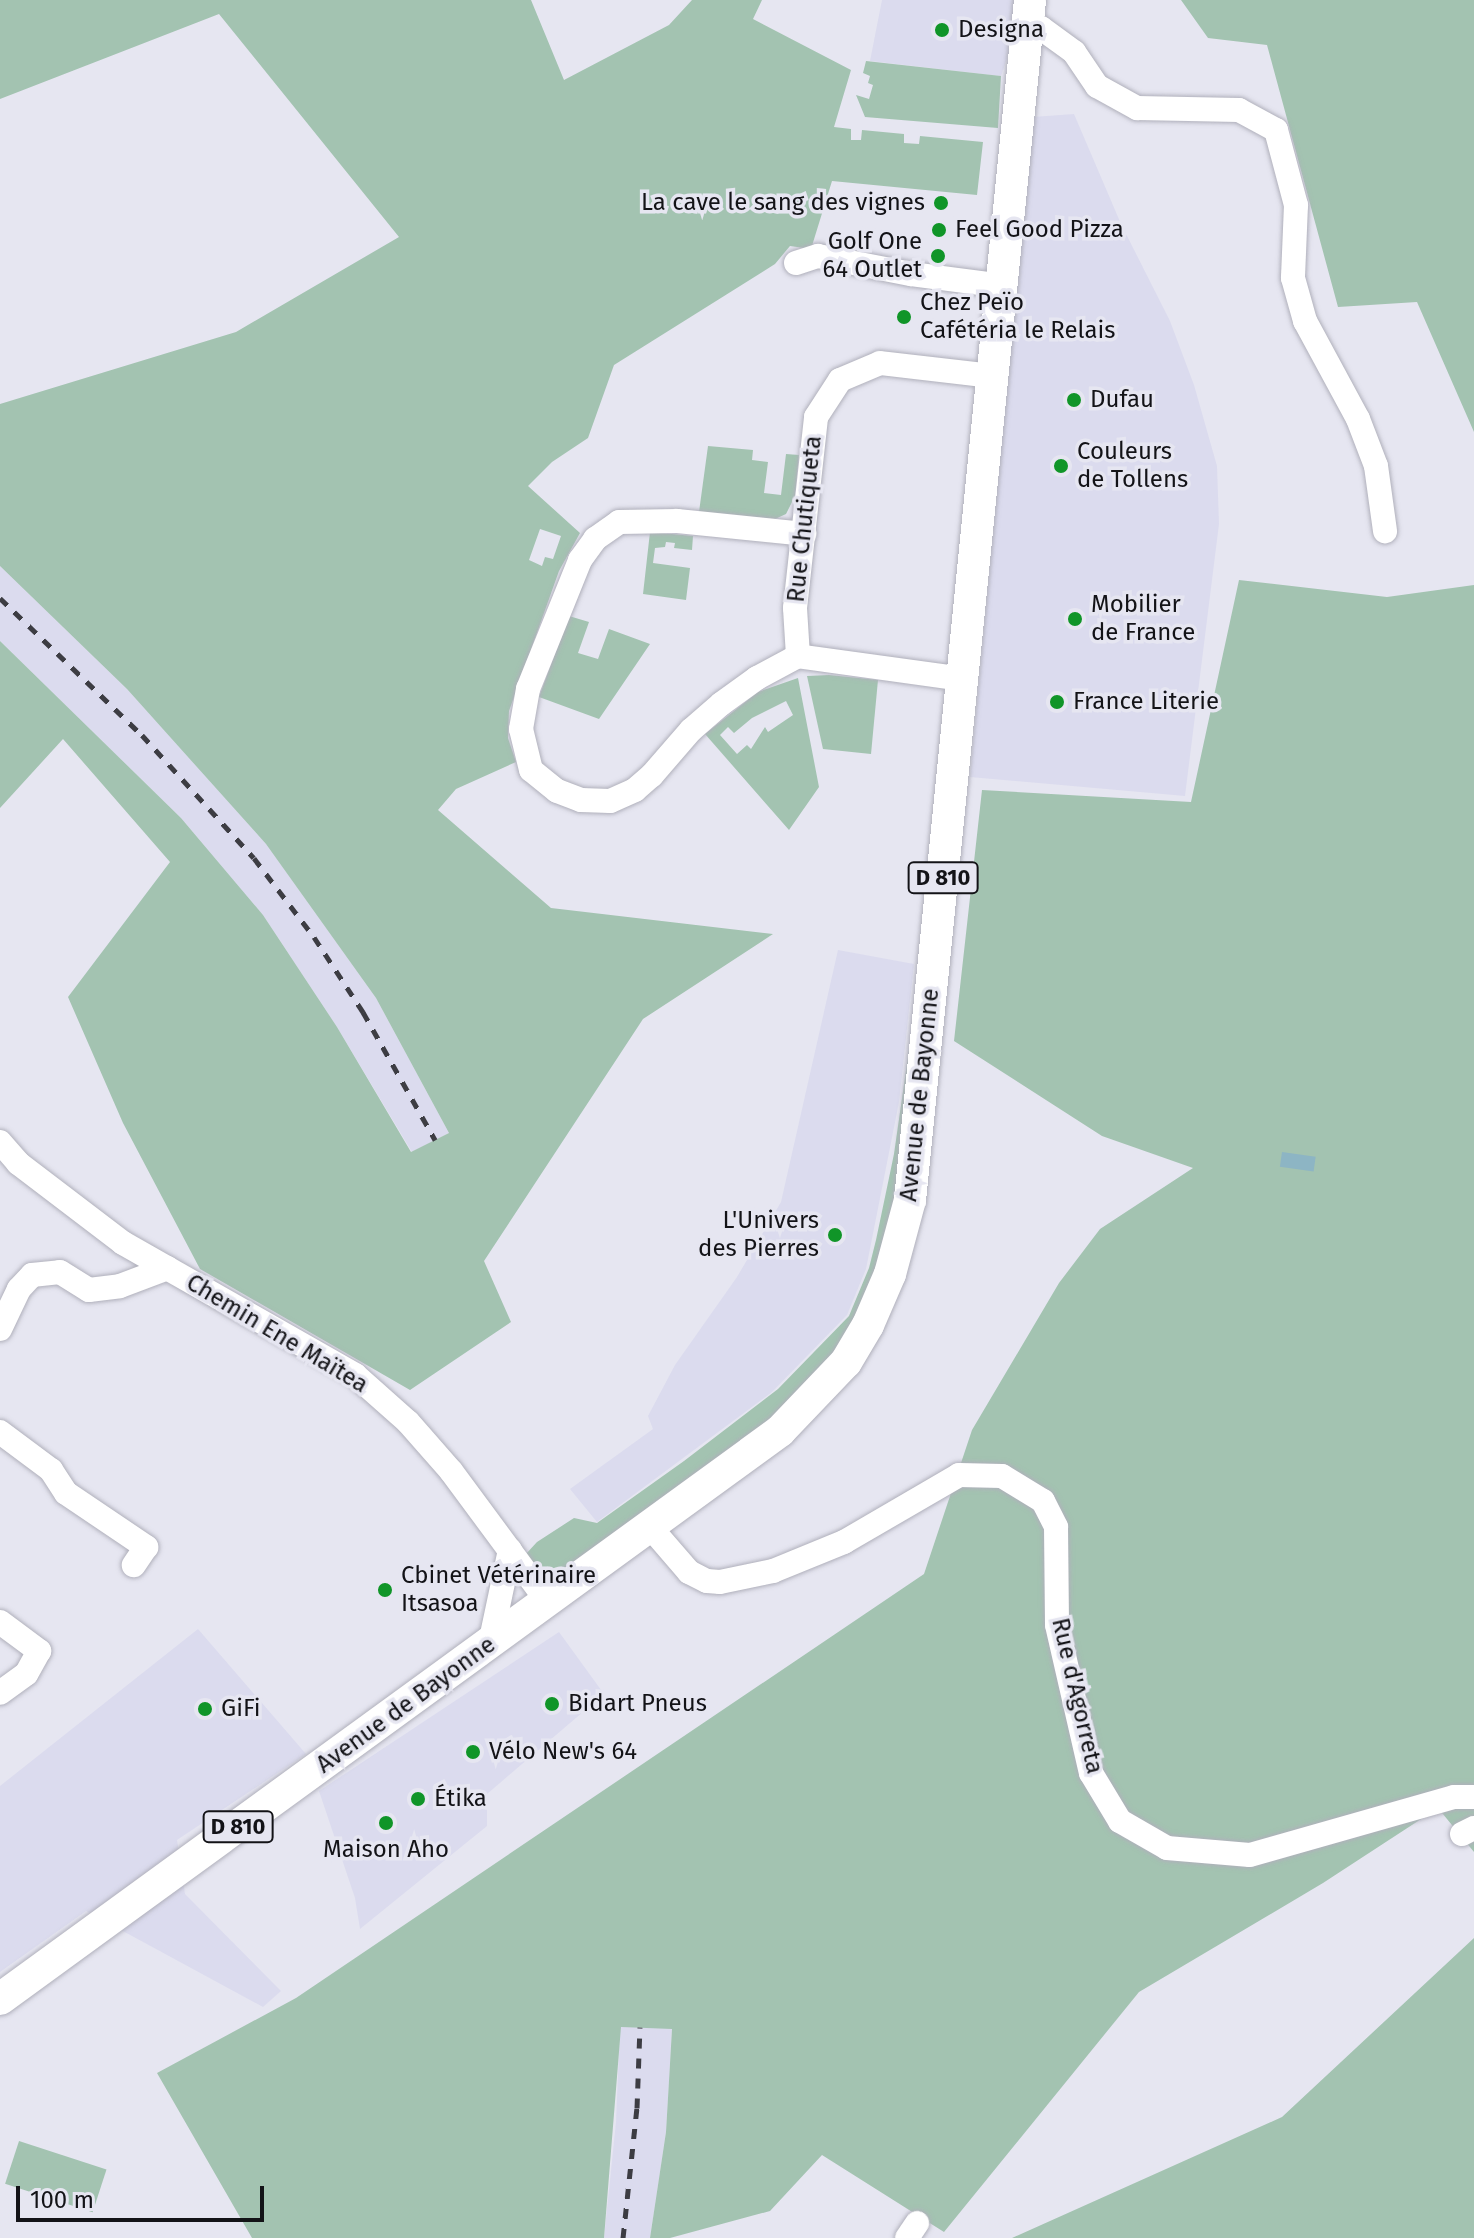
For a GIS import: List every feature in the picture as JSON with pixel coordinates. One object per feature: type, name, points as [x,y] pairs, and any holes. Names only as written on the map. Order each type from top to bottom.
[{"type":"main road","name":"Avenue de Bayonne","points":[[0,1999],[651,1528],[780,1431],[818,1395],[846,1362],[868,1325],[890,1274],[910,1200],[1029,12]]},
{"type":"street","points":[[1029,12],[1041,28],[1074,52],[1097,86],[1137,108],[1239,110],[1276,130],[1296,205],[1293,278],[1305,321],[1358,419],[1376,466],[1385,531]]},
{"type":"street","points":[[796,263],[818,256],[911,274],[1003,286]]},
{"type":"street","name":"Rue Chutiqueta","points":[[798,656],[795,608],[816,417],[840,380],[880,363],[993,376]]},
{"type":"street","points":[[804,534],[677,521],[619,522],[595,539],[580,560],[528,689],[521,729],[531,770],[557,791],[581,800],[610,801],[643,782],[691,730],[721,704],[757,678],[798,656],[963,679]]},
{"type":"street","name":"Chemin Ene Maïtea","points":[[0,1142],[18,1163],[99,1225],[355,1375],[408,1422],[442,1461],[548,1602]]},
{"type":"street","points":[[0,1329],[19,1289],[32,1275],[60,1272],[89,1290],[120,1286],[168,1268]]},
{"type":"street","points":[[0,1432],[51,1470],[66,1493],[146,1547],[134,1565]]},
{"type":"street","name":"Rue d'Agorreta","points":[[651,1528],[689,1572],[707,1581],[720,1582],[773,1571],[844,1542],[959,1475],[1002,1476],[1043,1501],[1056,1527],[1057,1625],[1091,1773],[1120,1821],[1167,1848],[1250,1855],[1454,1797],[1474,1797]]},
{"type":"street","points":[[490,1644],[510,1550]]},
{"type":"street","points":[[0,1622],[39,1651],[26,1674],[0,1693]]},
{"type":"shaded area","points":[[882,0],[1027,0],[1001,76],[870,61]]},
{"type":"shaded area","points":[[1074,114],[1121,224],[1170,321],[1194,385],[1217,466],[1219,524],[1185,796],[970,777],[1033,117]]},
{"type":"shaded area","points":[[0,566],[127,689],[266,844],[376,998],[449,1133],[412,1152],[337,1027],[263,915],[181,818],[0,641]]},
{"type":"shaded area","points":[[838,950],[914,964],[899,1102],[866,1269],[847,1315],[772,1392],[597,1522],[570,1489],[653,1429],[648,1416],[675,1365],[737,1277],[781,1202]]},
{"type":"shaded area","points":[[1282,1152],[1316,1157],[1314,1172],[1280,1167]]},
{"type":"shaded area","points":[[198,1629],[306,1754],[177,1840],[185,1894],[281,1991],[263,2007],[86,1911],[0,1972],[0,1786]]},
{"type":"shaded area","points":[[559,1632],[604,1694],[487,1794],[487,1826],[360,1929],[355,1898],[319,1791]]},
{"type":"shaded area","points":[[620,2027],[672,2028],[666,2132],[650,2238],[604,2238],[616,2122]]},
{"type":"green space","points":[[0,0],[531,0],[564,80],[669,25],[692,0],[762,0],[753,19],[851,70],[834,127],[851,129],[851,140],[861,140],[862,130],[904,134],[904,143],[919,144],[920,136],[983,142],[977,195],[832,181],[811,249],[790,246],[775,264],[614,365],[588,438],[552,462],[528,486],[580,533],[559,571],[509,711],[508,738],[516,762],[456,789],[438,810],[551,908],[773,934],[643,1019],[484,1261],[511,1322],[410,1390],[200,1269],[123,1123],[68,997],[170,862],[63,739],[0,808],[0,641],[181,818],[263,915],[337,1027],[411,1152],[449,1133],[376,998],[266,844],[127,689],[0,566],[0,404],[236,332],[399,237],[219,14],[0,99]],"holes":[[[540,529],[561,536],[553,559],[545,557],[542,566],[529,560]]]},
{"type":"green space","points":[[1181,0],[1474,0],[1474,432],[1417,302],[1338,307],[1267,45],[1208,38]]},
{"type":"green space","points":[[866,61],[1001,76],[998,128],[865,117],[856,95],[869,99],[873,85],[868,83],[870,76],[863,73]]},
{"type":"green space","points":[[708,446],[753,450],[752,460],[768,462],[764,493],[781,495],[786,454],[799,455],[795,496],[786,514],[775,519],[699,512]]},
{"type":"green space","points":[[650,532],[693,536],[692,550],[674,548],[675,543],[666,542],[665,547],[655,548],[653,563],[690,568],[686,600],[643,594]]},
{"type":"green space","points":[[1239,580],[1387,597],[1474,585],[1474,1852],[1438,1808],[1323,1883],[1139,1992],[944,2232],[822,2155],[770,2211],[670,2238],[650,2238],[666,2132],[672,2029],[621,2027],[604,2238],[252,2238],[157,2073],[296,1998],[924,1574],[972,1430],[1059,1283],[1100,1229],[1193,1168],[1102,1136],[954,1041],[982,790],[1191,802]]},
{"type":"green space","points":[[569,616],[589,622],[578,653],[598,659],[609,629],[650,644],[599,719],[539,697]]},
{"type":"green space","points":[[807,676],[878,680],[871,754],[823,749]]},
{"type":"green space","points":[[798,678],[819,787],[789,830],[705,734],[758,692]],"holes":[[[786,701],[793,715],[768,732],[765,727],[751,749],[747,745],[737,754],[720,735],[728,727],[734,733],[752,718]]]},
{"type":"green space","points":[[918,987],[901,1175],[867,1297],[835,1353],[772,1420],[563,1575],[546,1578],[536,1574],[525,1555],[537,1542],[574,1518],[597,1523],[684,1461],[778,1389],[849,1316],[869,1268],[876,1240],[894,1154]]},
{"type":"green space","points":[[1474,1938],[1474,2238],[1012,2238],[1282,2117]]},
{"type":"green space","points":[[19,2141],[106,2169],[93,2212],[5,2184]]},
{"type":"railway","points":[[0,598],[142,735],[254,858],[314,937],[363,1012],[435,1140]]},
{"type":"railway","points":[[623,2238],[637,2108],[640,2027]]},
{"type":"place","name":"Designa","points":[[942,30]]},
{"type":"place","name":"La cave le sang des vignes","points":[[941,203]]},
{"type":"place","name":"Feel Good Pizza","points":[[939,230]]},
{"type":"place","name":"Golf One 64 Outlet","points":[[938,256]]},
{"type":"place","name":"Chez Peïo Cafétéria le Relais","points":[[904,317]]},
{"type":"place","name":"Dufau","points":[[1074,400]]},
{"type":"place","name":"Couleurs de Tollens","points":[[1061,466]]},
{"type":"place","name":"Mobilier de France","points":[[1075,619]]},
{"type":"place","name":"France Literie","points":[[1057,702]]},
{"type":"place","name":"L'Univers des Pierres","points":[[835,1235]]},
{"type":"place","name":"Cbinet Vétérinaire Itsasoa","points":[[385,1590]]},
{"type":"place","name":"Bidart Pneus","points":[[552,1704]]},
{"type":"place","name":"GiFi","points":[[205,1709]]},
{"type":"place","name":"Vélo New's 64","points":[[473,1752]]},
{"type":"place","name":"Étika","points":[[418,1799]]},
{"type":"place","name":"Maison Aho","points":[[386,1823]]}]
